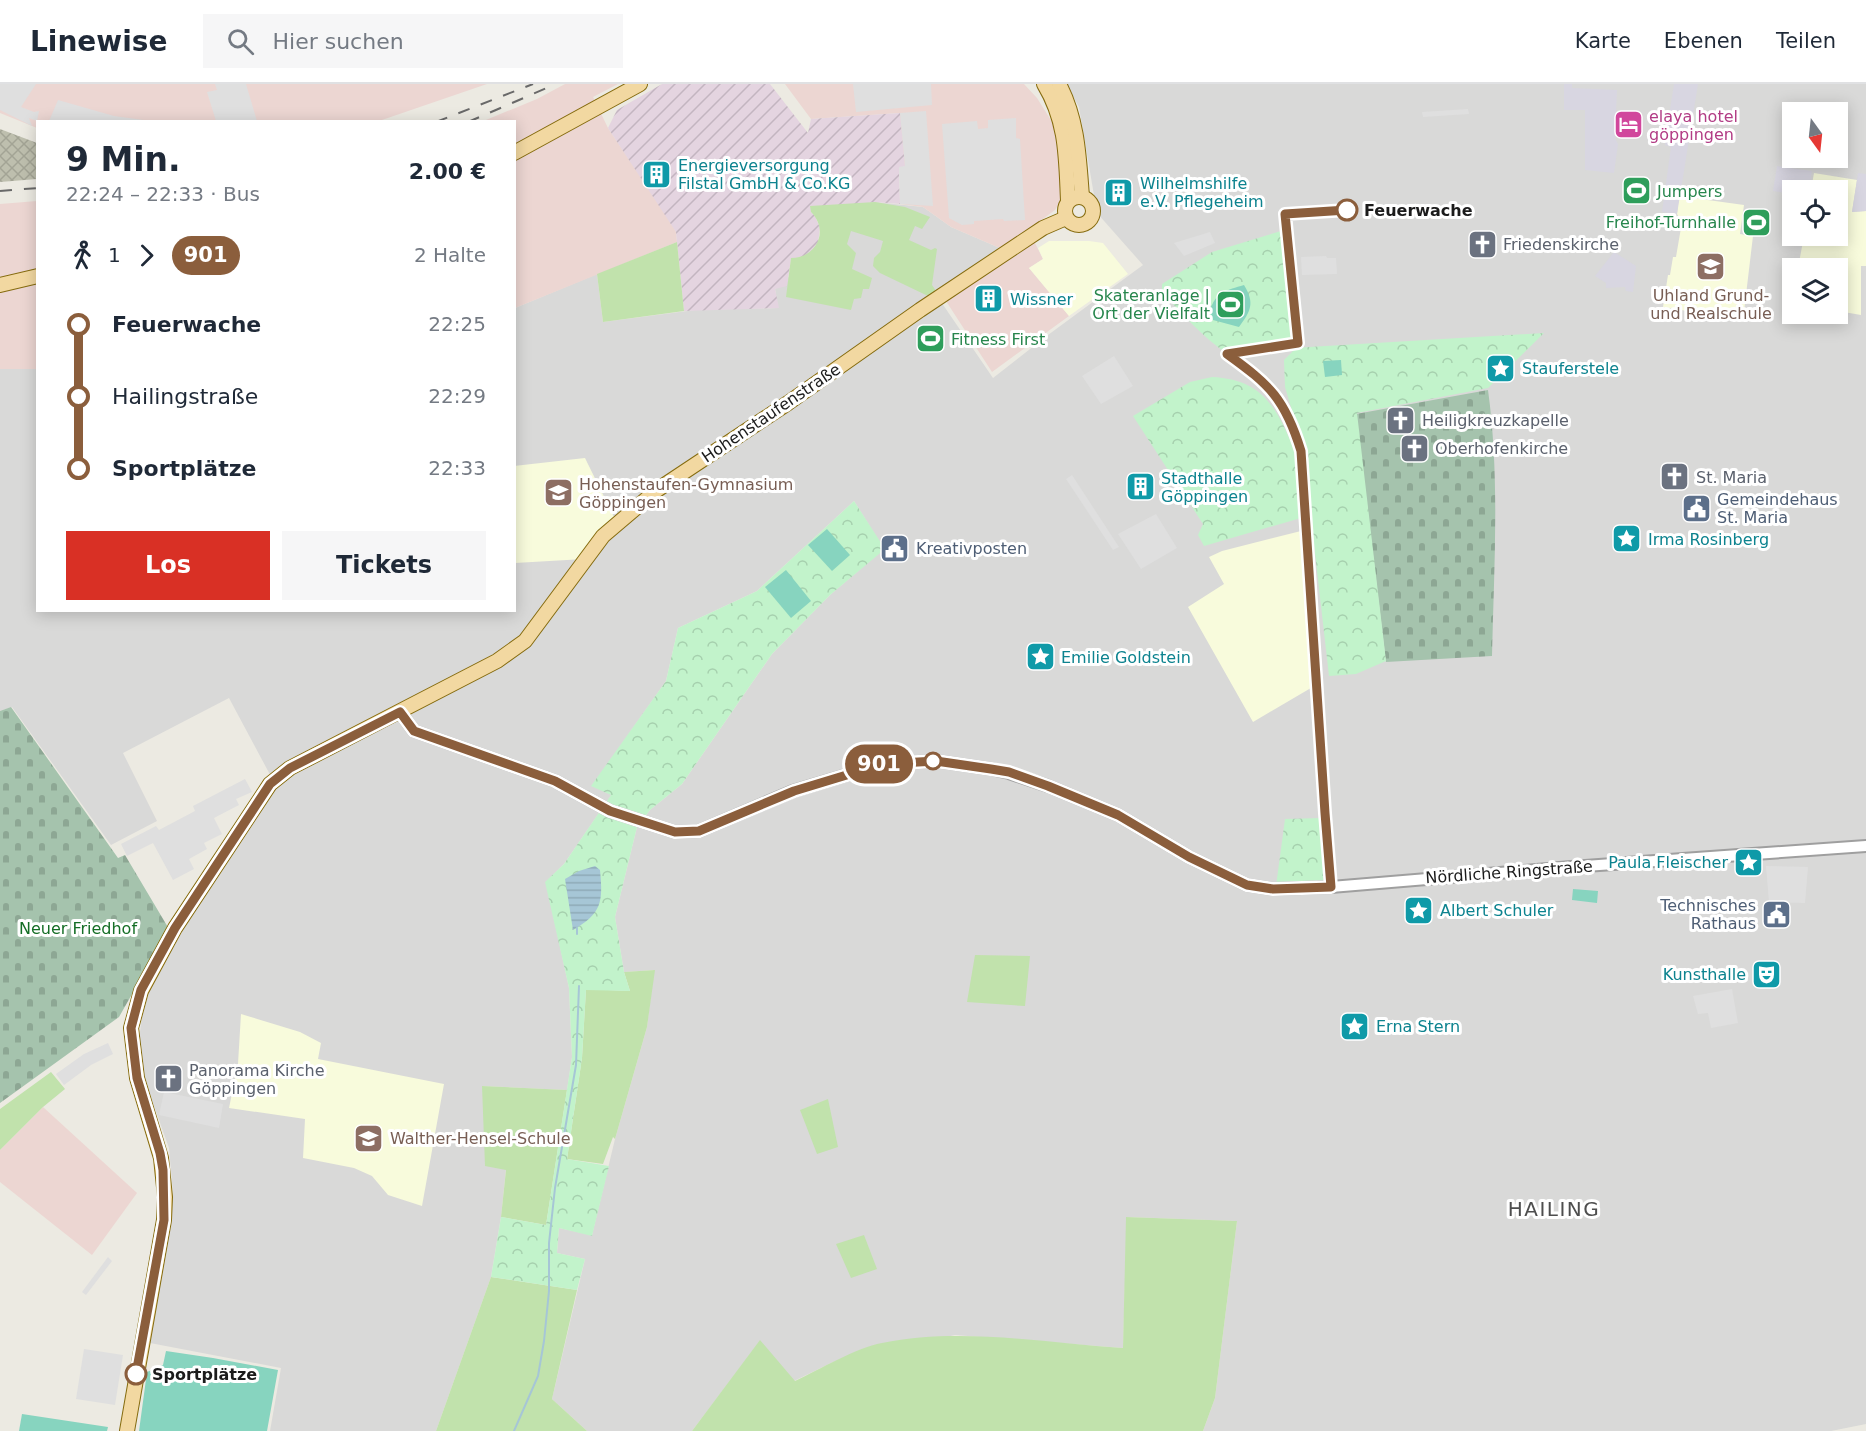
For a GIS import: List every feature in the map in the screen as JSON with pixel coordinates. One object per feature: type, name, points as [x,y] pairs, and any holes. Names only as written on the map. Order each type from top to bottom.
[{"type":"main road","points":[[516,152],[640,84]]},
{"type":"main road","points":[[1049,85],[1071,110],[1078,135],[1083,197]]},
{"type":"main road","points":[[1049,85],[1065,138],[1068,201],[1064,209],[1066,218],[1077,225],[1089,221],[1093,209],[1089,202],[1083,197],[1075,197],[1068,201]]},
{"type":"main road","name":"Hohenstaufenstraße","points":[[127,1431],[164,1220],[163,1170],[137,1078],[131,1028],[141,990],[175,928],[270,784],[290,768],[497,661],[525,641],[603,536],[665,483],[788,403],[920,310],[1043,228],[1066,218]]},
{"type":"main road","points":[[0,285],[36,276]]},
{"type":"street","name":"Nördliche Ringstraße","points":[[400,712],[414,731],[555,781],[610,811],[675,832],[699,831],[772,799],[872,766],[906,761],[951,762],[1009,772],[1080,799],[1118,815],[1189,857],[1247,885],[1273,889],[1331,887],[1866,846]]},
{"type":"shaded area","points":[[0,84],[487,84],[382,120],[36,120],[36,128],[0,113]]},
{"type":"shaded area","points":[[0,84],[36,84],[21,107],[34,112],[39,111],[37,120],[29,118],[32,126],[0,110]]},
{"type":"shaded area","points":[[215,84],[246,84],[257,120],[216,120],[207,92],[217,90]]},
{"type":"shaded area","points":[[565,84],[618,84],[593,97],[608,128],[671,222],[676,232],[677,242],[516,308],[516,120],[486,120],[537,99]]},
{"type":"shaded area","name":"Energieversorgung Filstal GmbH & Co.KG","points":[[662,84],[770,84],[808,133],[811,119],[900,113],[905,167],[899,168],[900,204],[875,202],[811,212],[820,228],[818,243],[810,253],[791,259],[787,286],[775,289],[779,308],[684,311],[676,232],[608,128],[617,110]]},
{"type":"shaded area","points":[[785,84],[1024,84],[1037,98],[1054,125],[1060,149],[1062,199],[1055,210],[1002,249],[951,227],[923,207],[900,204],[900,113],[811,119]]},
{"type":"shaded area","points":[[853,84],[931,84],[932,105],[856,112]]},
{"type":"shaded area","points":[[1066,84],[1866,84],[1866,1424],[1831,1431],[1203,1431],[1215,1398],[1237,1221],[1127,1217],[1123,1348],[955,1335],[833,1362],[794,1381],[760,1341],[692,1431],[587,1431],[552,1399],[585,1259],[557,1253],[559,1228],[592,1235],[615,1139],[647,1027],[654,970],[624,972],[615,917],[637,827],[650,810],[682,784],[772,654],[830,595],[884,549],[854,501],[757,591],[678,628],[666,681],[592,786],[612,794],[564,864],[546,882],[569,988],[572,1057],[567,1090],[482,1086],[506,1169],[501,1217],[491,1277],[436,1431],[270,1431],[281,1368],[150,1343],[173,1193],[169,1148],[144,1078],[138,1047],[145,993],[244,815],[275,784],[229,698],[123,753],[157,821],[111,845],[12,707],[0,711],[0,369],[36,369],[36,612],[516,612],[516,308],[597,274],[603,322],[695,310],[778,308],[775,289],[875,202],[923,207],[951,227],[1002,249],[935,293],[993,378],[1143,265],[1097,213],[1079,107]]},
{"type":"shaded area","points":[[1564,84],[1572,84],[1572,88],[1617,90],[1615,138],[1618,144],[1614,173],[1585,170],[1585,110],[1564,110]]},
{"type":"shaded area","points":[[1674,84],[1698,84],[1677,214],[1662,212],[1671,147],[1665,145],[1665,141]]},
{"type":"shaded area","points":[[58,100],[114,116],[144,120],[49,120]]},
{"type":"shaded area","points":[[1468,109],[1469,114],[1423,117],[1422,112]]},
{"type":"shaded area","points":[[926,111],[933,206],[900,204],[899,167],[905,166],[900,113]]},
{"type":"shaded area","points":[[1016,118],[1016,138],[1020,139],[1025,220],[974,221],[974,224],[962,225],[949,218],[942,124],[977,121],[978,129],[988,128],[988,120]]},
{"type":"shaded area","points":[[0,129],[36,143],[36,179],[0,182]]},
{"type":"shaded area","points":[[1777,166],[1812,171],[1811,180],[1782,180],[1782,192],[1773,191]]},
{"type":"shaded area","points":[[1814,173],[1857,180],[1852,212],[1866,211],[1866,266],[1861,266],[1861,315],[1848,313],[1848,258],[1800,258],[1802,246],[1848,246],[1848,180],[1813,180]]},
{"type":"shaded area","points":[[1858,173],[1866,174],[1866,211],[1852,212]]},
{"type":"shaded area","name":"Uhland Grund- und Realschule","points":[[1679,196],[1744,205],[1740,234],[1753,236],[1743,320],[1663,307],[1668,275],[1670,275],[1673,257],[1676,257],[1682,222],[1677,214]]},
{"type":"shaded area","points":[[36,201],[36,369],[0,369],[0,204]]},
{"type":"shaded area","points":[[1210,232],[1215,243],[1184,256],[1174,243]]},
{"type":"shaded area","points":[[1034,241],[1043,259],[1029,268],[1069,316],[992,372],[944,298]]},
{"type":"shaded area","points":[[1049,241],[1103,243],[1128,274],[1069,316],[1029,268],[1043,259],[1038,248]]},
{"type":"shaded area","points":[[1614,252],[1636,266],[1633,292],[1626,291],[1625,287],[1606,288],[1606,283],[1595,276]]},
{"type":"shaded area","points":[[1301,257],[1336,258],[1337,274],[1302,275]]},
{"type":"shaded area","points":[[1114,356],[1133,386],[1101,404],[1082,376]]},
{"type":"shaded area","name":"Hohenstaufen-Gymnasium Göppingen","points":[[585,458],[615,519],[584,559],[516,563],[516,466]]},
{"type":"shaded area","points":[[1072,475],[1119,547],[1113,550],[1066,479]]},
{"type":"shaded area","points":[[1156,514],[1177,548],[1141,569],[1118,534]]},
{"type":"shaded area","points":[[1305,530],[1316,685],[1253,722],[1188,607],[1224,584],[1209,557],[1222,551]]},
{"type":"shaded area","points":[[245,779],[252,792],[236,799],[239,805],[214,818],[222,834],[204,843],[207,849],[189,859],[194,869],[173,880],[153,843],[127,856],[121,844],[156,826],[159,830],[195,811],[193,806]]},
{"type":"shaded area","points":[[1766,866],[1808,867],[1805,903],[1769,902]]},
{"type":"shaded area","points":[[1732,989],[1738,1023],[1711,1028],[1708,1013],[1698,1014],[1693,996]]},
{"type":"shaded area","name":"Walther-Hensel-Schule","points":[[241,1014],[300,1032],[321,1043],[318,1059],[444,1084],[422,1206],[388,1195],[372,1176],[354,1168],[303,1158],[305,1119],[229,1108],[238,1064]]},
{"type":"shaded area","points":[[108,1043],[113,1054],[91,1065],[64,1085],[56,1074],[84,1054]]},
{"type":"shaded area","points":[[164,1092],[223,1104],[219,1128],[159,1115]]},
{"type":"shaded area","points":[[43,1107],[137,1193],[92,1255],[0,1182],[0,1150]]},
{"type":"shaded area","points":[[108,1257],[112,1261],[86,1295],[82,1292]]},
{"type":"shaded area","points":[[84,1349],[123,1355],[115,1405],[76,1399]]},
{"type":"green space","points":[[875,202],[905,207],[930,217],[922,229],[915,226],[909,240],[931,250],[937,249],[932,285],[936,291],[928,296],[880,273],[873,266],[874,258],[880,252],[883,241],[851,231],[847,244],[856,253],[852,269],[872,278],[869,289],[863,289],[861,298],[854,299],[851,310],[786,297],[791,258],[807,253],[818,242],[820,235],[817,219],[811,212],[810,206]]},
{"type":"green space","points":[[1281,231],[1289,249],[1298,343],[1227,354],[1201,333],[1162,292],[1162,284],[1212,252]]},
{"type":"green space","points":[[677,242],[684,311],[603,322],[597,274]]},
{"type":"green space","name":"Skateranlage | Ort der Vielfalt","points":[[1244,285],[1250,297],[1250,307],[1239,327],[1213,320],[1210,311],[1218,296],[1227,290]]},
{"type":"green space","points":[[1544,333],[1488,388],[1357,413],[1386,661],[1356,674],[1329,676],[1303,448],[1285,387],[1284,360],[1296,348]]},
{"type":"green space","points":[[1341,360],[1342,375],[1325,377],[1323,361]]},
{"type":"green space","points":[[1212,377],[1226,378],[1249,386],[1266,399],[1280,419],[1294,450],[1301,518],[1204,546],[1198,535],[1203,524],[1133,416],[1190,382]]},
{"type":"green space","points":[[1488,390],[1495,489],[1492,656],[1386,662],[1356,414]]},
{"type":"green space","points":[[854,501],[885,549],[830,595],[772,654],[682,784],[650,810],[637,827],[615,917],[624,972],[630,991],[586,990],[582,1058],[567,1159],[609,1166],[592,1236],[559,1228],[557,1253],[585,1259],[577,1290],[491,1277],[501,1217],[546,1225],[572,1057],[569,988],[545,882],[564,864],[611,795],[591,786],[666,681],[678,628],[757,591]]},
{"type":"green space","points":[[827,529],[850,555],[832,571],[808,545]]},
{"type":"green space","points":[[786,570],[811,601],[791,618],[765,587]]},
{"type":"green space","name":"Neuer Friedhof","points":[[11,707],[118,858],[125,855],[169,929],[119,1017],[0,1103],[0,711]]},
{"type":"green space","points":[[1321,818],[1328,883],[1276,886],[1285,819]]},
{"type":"green space","points":[[1573,889],[1598,891],[1597,903],[1572,900]]},
{"type":"green space","points":[[975,955],[1030,956],[1025,1006],[967,1002]]},
{"type":"green space","points":[[655,970],[647,1027],[615,1139],[613,1137],[603,1164],[567,1159],[582,1058],[586,989],[630,991],[624,972]]},
{"type":"green space","points":[[51,1072],[65,1089],[43,1107],[0,1150],[0,1109]]},
{"type":"green space","points":[[482,1086],[567,1090],[546,1225],[501,1217],[506,1170],[485,1166]]},
{"type":"green space","points":[[828,1099],[838,1147],[817,1154],[800,1110]]},
{"type":"green space","points":[[1126,1217],[1237,1221],[1215,1398],[1203,1431],[692,1431],[760,1340],[795,1381],[861,1349],[912,1338],[972,1336],[1123,1348]]},
{"type":"green space","points":[[864,1235],[877,1269],[851,1278],[836,1244]]},
{"type":"green space","points":[[491,1277],[577,1290],[552,1399],[587,1431],[436,1431]]},
{"type":"green space","points":[[166,1351],[278,1370],[267,1431],[139,1431],[147,1372],[163,1365]]},
{"type":"green space","points":[[22,1414],[108,1427],[107,1431],[19,1431]]},
{"type":"water","points":[[595,866],[600,870],[601,890],[598,906],[590,918],[573,930],[565,879]]},
{"type":"waterway","points":[[577,928],[577,934]]},
{"type":"waterway","points":[[514,1431],[538,1376],[544,1341],[549,1291],[549,1243],[555,1188],[576,1065],[579,986]]},
{"type":"railway","points":[[441,120],[533,84]]},
{"type":"railway","points":[[473,120],[556,84]]},
{"type":"railway","points":[[0,191],[36,188]]},
{"type":"bus line","name":"901","points":[[136,1374],[164,1220],[165,1197],[160,1153],[133,1058],[131,1028],[141,990],[175,928],[270,784],[290,768],[400,712],[414,731],[555,781],[610,811],[675,832],[699,831],[762,803],[872,766],[906,761],[951,762],[1009,772],[1070,795],[1118,815],[1189,857],[1247,885],[1273,889],[1331,887],[1301,451],[1286,409],[1277,396],[1227,354],[1298,343],[1285,214],[1347,210]]},
{"type":"place","name":"elaya hotel göppingen","points":[[1628,125]]},
{"type":"place","name":"Energieversorgung Filstal GmbH & Co.KG","points":[[657,174]]},
{"type":"place","name":"Jumpers","points":[[1636,191]]},
{"type":"place","name":"Wilhelmshilfe e.V. Pflegeheim","points":[[1119,192]]},
{"type":"place","name":"Feuerwache","points":[[1347,210]]},
{"type":"place","name":"Freihof-Turnhalle","points":[[1757,222]]},
{"type":"place","name":"Friedenskirche","points":[[1482,244]]},
{"type":"place","name":"Uhland Grund- und Realschule","points":[[1711,267]]},
{"type":"place","name":"Wissner","points":[[989,299]]},
{"type":"place","name":"Skateranlage | Ort der Vielfalt","points":[[1231,304]]},
{"type":"place","name":"Fitness First","points":[[930,339]]},
{"type":"place","name":"Stauferstele","points":[[1501,368]]},
{"type":"place","name":"Heiligkreuzkapelle","points":[[1401,420]]},
{"type":"place","name":"Oberhofenkirche","points":[[1414,448]]},
{"type":"place","name":"St. Maria","points":[[1675,477]]},
{"type":"place","name":"Stadthalle Göppingen","points":[[1140,487]]},
{"type":"place","name":"Hohenstaufen-Gymnasium Göppingen","points":[[558,493]]},
{"type":"place","name":"Gemeindehaus St. Maria","points":[[1696,508]]},
{"type":"place","name":"Irma Rosinberg","points":[[1627,539]]},
{"type":"place","name":"Kreativposten","points":[[895,548]]},
{"type":"place","name":"Emilie Goldstein","points":[[1040,657]]},
{"type":"place","name":"Paula Fleischer","points":[[1749,862]]},
{"type":"place","name":"Albert Schuler","points":[[1419,910]]},
{"type":"place","name":"Technisches Rathaus","points":[[1777,914]]},
{"type":"place","name":"Kunsthalle","points":[[1767,974]]},
{"type":"place","name":"Erna Stern","points":[[1355,1026]]},
{"type":"place","name":"Panorama Kirche Göppingen","points":[[168,1079]]},
{"type":"place","name":"Walther-Hensel-Schule","points":[[369,1138]]},
{"type":"place","name":"Sportplätze","points":[[136,1374]]},
{"type":"district","name":"HAILING","points":[[1554,1209]]}]
